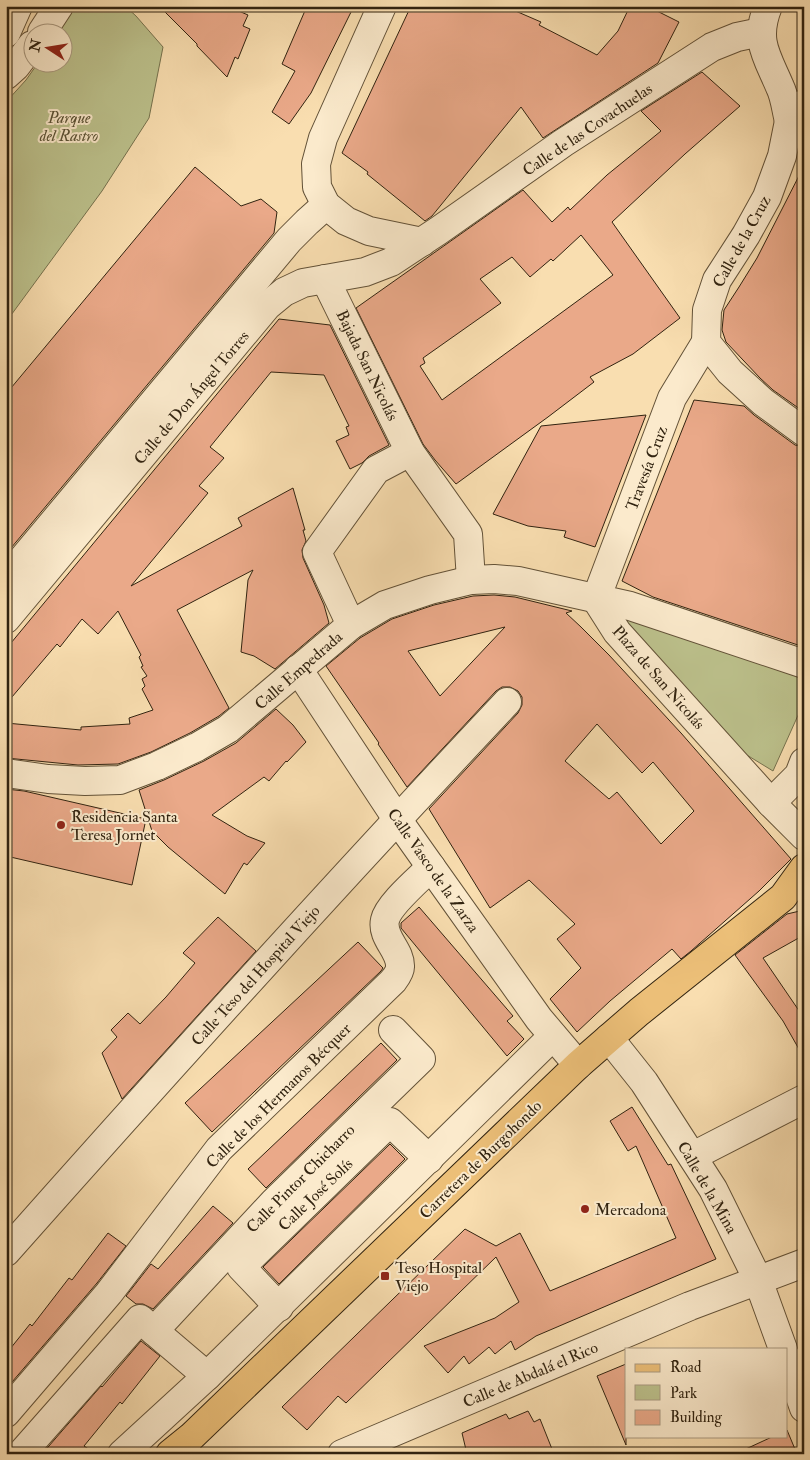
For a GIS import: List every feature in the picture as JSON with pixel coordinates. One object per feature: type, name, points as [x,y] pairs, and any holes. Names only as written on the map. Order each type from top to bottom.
[{"type":"main road","name":"Carretera de Burgohondo","points":[[170,1454],[187,1445],[578,1065],[639,1012],[793,893],[804,868]]},
{"type":"street","points":[[6,33],[18,6]]},
{"type":"street","points":[[49,22],[59,6]]},
{"type":"street","points":[[382,6],[321,146],[316,164],[317,187],[326,205],[346,221],[369,231],[422,242]]},
{"type":"street","name":"Calle de las Covachuelas","points":[[764,19],[764,51],[782,89],[796,112]]},
{"type":"street","name":"Calle de las Covachuelas","points":[[422,242],[563,143],[712,47],[737,36],[764,19]]},
{"type":"street","points":[[6,75],[22,58]]},
{"type":"street","name":"Calle de la Cruz","points":[[706,342],[707,310],[717,280],[746,235],[767,197],[796,112]]},
{"type":"street","name":"Calle de Don Ángel Torres","points":[[9,576],[289,240],[326,205]]},
{"type":"street","name":"Calle de Don Ángel Torres","points":[[6,619],[267,306],[284,292],[303,283],[365,272],[391,262],[422,242]]},
{"type":"street","name":"Bajada San Nicolás","points":[[325,279],[410,452],[468,534],[471,580]]},
{"type":"street","points":[[706,342],[730,372],[763,402],[804,432]]},
{"type":"street","name":"Travesía Cruz","points":[[596,599],[672,398],[706,342]]},
{"type":"street","points":[[351,625],[317,552],[376,470],[410,452]]},
{"type":"street","name":"Calle Empedrada","points":[[6,773],[48,779],[120,780],[157,766],[228,729],[351,625],[385,605],[430,590],[471,580],[494,579],[518,581],[596,599]]},
{"type":"street","name":"Plaza de San Nicolás","points":[[596,599],[630,606],[804,664]]},
{"type":"street","name":"Plaza de San Nicolás","points":[[596,599],[617,632],[804,836]]},
{"type":"street","name":"Calle Vasco de la Zarza","points":[[298,669],[397,819],[553,1036],[578,1065]]},
{"type":"street","name":"Calle Teso del Hospital Viejo","points":[[6,1252],[122,1121],[397,819],[507,702]]},
{"type":"street","points":[[771,802],[802,773]]},
{"type":"street","name":"Calle de los Hermanos Bécquer","points":[[6,1413],[109,1293],[220,1149],[393,981],[400,969],[398,956],[385,934],[384,920],[391,907],[431,867]]},
{"type":"street","name":"Calle Pintor Chicharro","points":[[21,1454],[147,1325],[421,1058],[393,1030]]},
{"type":"street","points":[[122,1454],[207,1376],[553,1036]]},
{"type":"street","name":"Calle de la Mina","points":[[609,1038],[644,1082],[713,1189],[758,1280],[783,1348]]},
{"type":"street","points":[[693,1156],[804,1099]]},
{"type":"street","name":"Calle José Solís","points":[[279,1306],[241,1267],[390,1122],[429,1159]]},
{"type":"street","name":"Calle de Abdalá el Rico","points":[[342,1454],[690,1306],[804,1263]]},
{"type":"street","points":[[147,1325],[207,1376]]},
{"type":"street","points":[[788,1362],[804,1408]]},
{"type":"green space","name":"Parque del Rastro","points":[[75,6],[125,6],[163,47],[149,118],[102,191],[6,322],[6,102],[32,72],[72,72],[72,22],[65,22]]},
{"type":"green space","points":[[620,614],[804,679],[804,702],[773,771],[737,749]]},
{"type":"building","points":[[159,6],[227,6],[248,15],[243,26],[250,29],[238,59],[235,57],[227,77],[197,44]]},
{"type":"building","points":[[307,6],[354,6],[311,93],[289,124],[272,112],[295,71],[282,64]]},
{"type":"building","points":[[411,6],[504,6],[541,22],[539,25],[597,55],[618,31],[630,6],[647,6],[679,22],[658,63],[543,138],[521,107],[432,216],[425,221],[367,174],[368,172],[342,153]]},
{"type":"building","points":[[702,72],[740,106],[612,222],[680,318],[633,354],[590,377],[594,382],[456,484],[423,444],[356,308],[523,190],[552,222],[568,207],[570,210],[607,175],[661,131],[641,111]],"holes":[[[581,235],[613,275],[442,400],[420,366],[425,363],[423,358],[501,303],[480,279],[512,257],[530,277],[551,259],[553,261]]]},
{"type":"building","points":[[804,166],[804,412],[773,390],[760,378],[726,342],[722,330],[724,310],[757,258]]},
{"type":"building","points":[[195,167],[241,206],[261,199],[277,212],[274,233],[6,554],[6,394]]},
{"type":"building","points":[[279,319],[330,325],[389,445],[350,469],[336,441],[349,435],[346,427],[349,426],[324,375],[271,372],[210,447],[224,458],[199,486],[208,493],[131,586],[242,526],[238,518],[293,488],[305,530],[303,530],[306,541],[302,550],[303,558],[324,605],[329,623],[275,669],[254,656],[241,652],[248,580],[253,570],[177,610],[229,708],[219,716],[151,752],[118,764],[78,765],[6,758],[6,723],[81,730],[81,727],[130,724],[129,718],[153,710],[142,689],[145,686],[142,679],[147,676],[141,667],[143,666],[139,657],[141,655],[118,611],[98,634],[82,619],[60,647],[57,644],[6,704],[6,649]]},
{"type":"building","points":[[694,400],[744,406],[795,445],[804,447],[804,647],[653,597],[622,581]]},
{"type":"building","points":[[646,415],[595,547],[564,537],[566,531],[528,526],[493,514],[541,426]]},
{"type":"building","points":[[473,596],[515,597],[572,611],[566,613],[609,655],[681,733],[791,859],[759,891],[691,951],[681,959],[672,949],[610,1001],[577,1032],[550,999],[581,968],[557,939],[575,924],[529,880],[490,908],[429,809],[518,713],[522,705],[522,697],[518,691],[510,687],[502,687],[496,691],[407,787],[326,666],[360,638],[392,619],[434,605]],"holes":[[[505,627],[440,696],[408,651]],[[597,724],[642,773],[653,762],[694,811],[661,844],[617,792],[609,799],[565,761]]]},
{"type":"building","points":[[276,709],[293,725],[306,742],[269,781],[264,777],[212,815],[247,836],[265,843],[247,865],[244,863],[225,894],[168,847],[152,831],[139,790],[204,761],[236,743]]},
{"type":"building","name":"Residencia Santa Teresa Jornet","points":[[6,789],[24,791],[146,819],[132,885],[6,856]]},
{"type":"building","points":[[419,907],[513,1016],[507,1021],[524,1039],[507,1056],[401,928],[401,923]]},
{"type":"building","points":[[804,910],[804,935],[763,958],[804,1018],[804,1058],[783,1021],[735,955],[787,914]]},
{"type":"building","points":[[218,917],[256,951],[122,1099],[102,1053],[117,1037],[111,1030],[128,1013],[140,1024],[166,997],[195,963],[183,953]]},
{"type":"building","points":[[358,942],[383,968],[381,971],[212,1132],[185,1103]]},
{"type":"building","points":[[381,1043],[397,1060],[266,1188],[248,1169]]},
{"type":"building","points":[[632,1107],[668,1165],[671,1164],[716,1259],[536,1336],[515,1350],[511,1341],[495,1354],[489,1347],[469,1364],[464,1356],[448,1373],[424,1346],[495,1318],[519,1302],[496,1257],[346,1403],[338,1396],[307,1430],[282,1407],[465,1229],[496,1246],[520,1233],[550,1291],[676,1238],[636,1146],[628,1151],[610,1121]]},
{"type":"building","points":[[390,1144],[405,1159],[279,1284],[263,1267]]},
{"type":"building","points":[[213,1206],[233,1223],[153,1309],[143,1304],[136,1304],[126,1296],[151,1264],[158,1269]]},
{"type":"building","points":[[108,1233],[126,1246],[97,1283],[6,1389],[6,1354],[30,1324],[32,1326],[69,1278],[72,1280]]},
{"type":"building","points":[[141,1341],[160,1356],[122,1404],[120,1402],[84,1446],[96,1454],[42,1454],[102,1387]]},
{"type":"building","points":[[625,1364],[626,1445],[597,1376]]},
{"type":"building","points":[[528,1411],[534,1422],[540,1419],[554,1454],[467,1454],[462,1433],[506,1414],[509,1419]]},
{"type":"building","points":[[788,1432],[797,1454],[735,1454],[770,1438],[788,1438]]},
{"type":"place","name":"Residencia Santa Teresa Jornet","points":[[61,825]]},
{"type":"place","name":"Mercadona","points":[[585,1209]]},
{"type":"place","name":"Teso Hospital Viejo","points":[[385,1276]]}]
